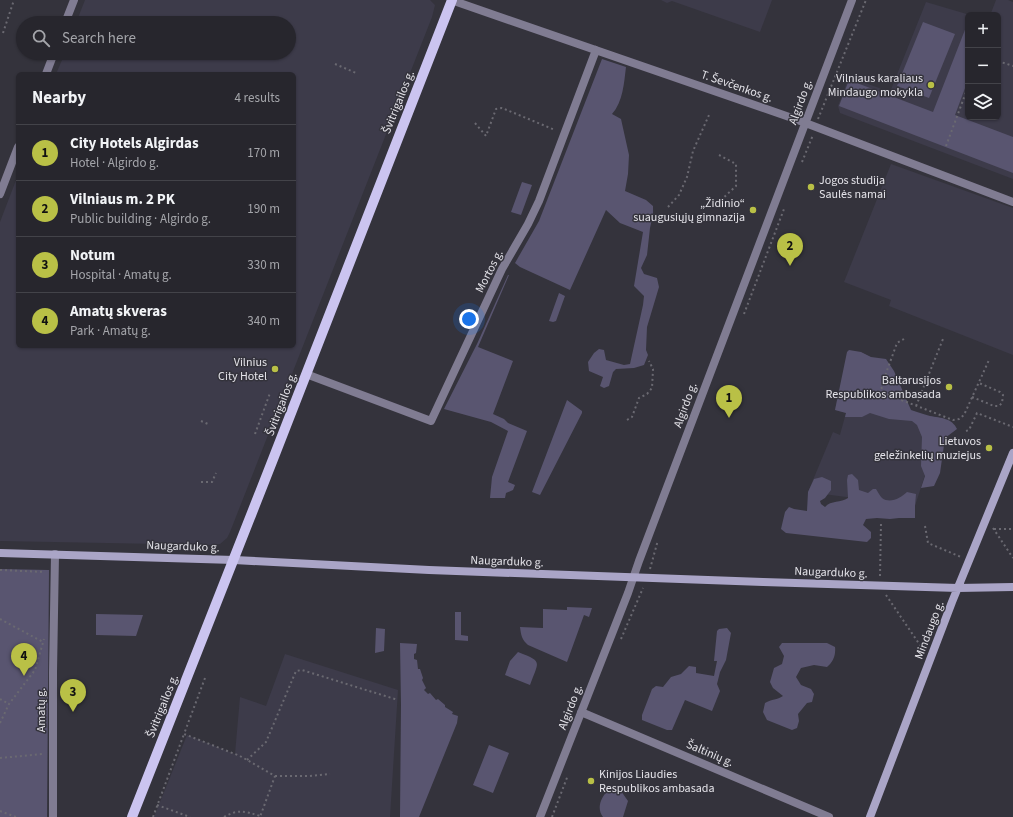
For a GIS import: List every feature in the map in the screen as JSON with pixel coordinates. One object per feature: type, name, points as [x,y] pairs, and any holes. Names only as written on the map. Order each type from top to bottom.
[{"type":"main road","name":"Švitrigailos g.","points":[[132,817],[234,560],[451,0]]},
{"type":"main road","name":"Mindaugo g.","points":[[870,817],[958,588],[1013,453]]},
{"type":"main road","name":"Naugarduko g.","points":[[0,553],[234,560],[426,570],[880,586],[958,588],[1013,587]]},
{"type":"street","points":[[68,16],[74,0]]},
{"type":"street","name":"T. Ševčenkos g.","points":[[451,0],[805,123],[1013,202]]},
{"type":"street","name":"Algirdo g.","points":[[540,817],[633,577],[852,0]]},
{"type":"street","name":"Mortos g.","points":[[306,374],[431,421],[502,268],[528,224],[539,201],[596,50]]},
{"type":"street","points":[[47,72],[51,60]]},
{"type":"street","points":[[0,194],[16,152]]},
{"type":"street","name":"Amatų g.","points":[[53,817],[52,753],[55,554]]},
{"type":"street","name":"Šaltinių g.","points":[[581,712],[829,817]]},
{"type":"path","points":[[3,33],[14,0]]},
{"type":"path","points":[[1001,62],[1013,66]]},
{"type":"path","points":[[335,64],[356,73]]},
{"type":"path","points":[[946,146],[965,95]]},
{"type":"path","points":[[475,123],[486,136],[496,109],[502,108],[564,133]]},
{"type":"path","points":[[668,207],[679,195],[688,177],[693,151],[709,115]]},
{"type":"path","points":[[719,155],[736,164],[736,186],[720,201]]},
{"type":"path","points":[[904,339],[897,343],[881,387],[886,394],[953,420],[959,419],[964,415],[989,360]]},
{"type":"path","points":[[916,406],[943,340]]},
{"type":"path","points":[[627,420],[632,417],[639,398],[647,394],[652,388],[653,370],[649,361]]},
{"type":"path","points":[[972,397],[994,406],[999,406],[1002,404],[1003,395],[1000,392],[979,383]]},
{"type":"path","points":[[255,434],[270,393]]},
{"type":"path","points":[[966,431],[969,430],[977,414],[1013,427]]},
{"type":"path","points":[[201,421],[208,424]]},
{"type":"path","points":[[202,482],[212,482],[216,473]]},
{"type":"path","points":[[987,518],[1013,558]]},
{"type":"path","points":[[881,523],[880,586],[930,660]]},
{"type":"path","points":[[925,526],[928,543],[969,561]]},
{"type":"path","points":[[994,529],[1013,529]]},
{"type":"path","points":[[0,570],[54,572]]},
{"type":"path","points":[[0,619],[43,642]]},
{"type":"path","points":[[0,723],[9,704],[35,670],[45,635]]},
{"type":"path","points":[[247,760],[266,742],[296,671],[302,670],[398,700]]},
{"type":"path","points":[[153,817],[205,678]]},
{"type":"path","points":[[0,699],[9,704]]},
{"type":"path","points":[[184,734],[247,760],[275,776],[310,776],[330,774]]},
{"type":"path","points":[[0,758],[52,753]]},
{"type":"path","points":[[224,817],[234,812],[247,811],[260,816],[275,776]]},
{"type":"path","points":[[157,805],[190,817]]},
{"type":"path","points":[[0,811],[16,817]]},
{"type":"shaded area","points":[[85,0],[430,0],[435,5],[432,17],[230,532],[227,538],[220,544],[0,541],[0,222],[16,180],[16,348],[296,348],[296,72],[57,72],[62,60],[296,60],[296,16],[79,16]]},
{"type":"shaded area","points":[[661,0],[772,0],[760,32],[672,1],[667,3]]},
{"type":"shaded area","name":"Vilniaus karaliaus Mindaugo mokykla","points":[[996,0],[1008,0],[1013,2],[1013,179],[840,113],[838,106],[849,77],[890,92],[926,2],[965,14],[965,120],[1001,120],[1001,12],[991,12]]},
{"type":"shaded area","points":[[923,22],[955,34],[929,98],[897,86]]},
{"type":"shaded area","points":[[965,30],[965,88],[955,115],[1013,137],[1013,173],[839,106],[849,80],[933,112]]},
{"type":"shaded area","points":[[602,59],[626,67],[621,98],[612,114],[621,119],[629,155],[625,191],[646,200],[653,206],[647,255],[641,268],[644,274],[657,278],[659,287],[647,327],[646,350],[648,355],[644,365],[634,368],[616,369],[613,372],[609,386],[604,388],[600,386],[603,377],[589,371],[588,362],[594,353],[599,349],[604,350],[606,360],[624,365],[630,364],[644,296],[634,286],[643,232],[620,223],[606,210],[570,290],[520,267],[515,263],[539,221]]},
{"type":"shaded area","points":[[891,164],[1013,208],[1013,355],[889,306],[891,300],[844,282]]},
{"type":"shaded area","points":[[522,182],[532,185],[521,215],[511,212]]},
{"type":"shaded area","points":[[508,275],[478,347],[513,361],[493,414],[504,419],[508,423],[527,431],[508,482],[515,485],[513,490],[506,493],[505,498],[490,498],[492,477],[508,431],[491,422],[444,409],[477,344]]},
{"type":"shaded area","points":[[559,293],[565,296],[556,321],[549,321]]},
{"type":"shaded area","points":[[849,350],[861,352],[871,357],[886,359],[894,371],[911,410],[946,419],[955,425],[957,429],[945,438],[940,473],[934,486],[921,488],[925,476],[921,466],[922,437],[917,425],[912,421],[889,419],[870,413],[862,417],[845,417],[846,413],[835,410],[847,352]]},
{"type":"shaded area","points":[[839,389],[940,428],[915,506],[808,492],[833,432],[840,435],[846,413],[835,410]]},
{"type":"shaded area","points":[[567,400],[582,411],[582,413],[540,495],[532,492]]},
{"type":"shaded area","points":[[852,474],[858,480],[859,490],[868,493],[873,489],[876,489],[885,500],[895,500],[907,492],[916,494],[915,518],[866,519],[863,525],[871,532],[871,538],[867,542],[786,533],[781,529],[785,512],[789,507],[807,511],[808,492],[814,479],[822,477],[831,481],[831,490],[825,498],[820,501],[825,507],[830,503],[842,501],[848,498],[847,480],[848,475]]},
{"type":"shaded area","points":[[0,569],[49,570],[47,817],[0,817]]},
{"type":"shaded area","points":[[567,607],[592,608],[589,617],[584,615],[567,662],[528,645],[522,637],[520,627],[543,628],[543,609],[567,610]]},
{"type":"shaded area","points":[[455,612],[461,612],[461,635],[468,636],[468,641],[455,640]]},
{"type":"shaded area","points":[[96,614],[143,615],[136,636],[96,635]]},
{"type":"shaded area","points":[[376,628],[385,629],[384,651],[375,653]]},
{"type":"shaded area","points":[[727,628],[731,633],[726,660],[720,672],[717,684],[720,691],[712,711],[685,700],[672,730],[667,730],[642,720],[642,715],[652,689],[656,686],[663,687],[671,677],[681,674],[689,666],[696,667],[696,673],[714,676],[717,661],[714,661],[717,631],[719,629]]},
{"type":"shaded area","points":[[400,643],[417,644],[414,659],[417,660],[418,669],[420,669],[423,678],[422,680],[426,688],[424,690],[445,705],[445,707],[453,712],[452,714],[458,716],[457,723],[419,817],[400,817]]},
{"type":"shaded area","points":[[782,643],[827,643],[835,647],[834,658],[827,667],[814,665],[801,668],[796,677],[801,685],[811,689],[814,694],[812,702],[807,703],[798,714],[799,721],[797,728],[792,730],[767,720],[763,712],[765,703],[783,696],[773,688],[770,682],[774,668],[782,664],[784,656],[779,647]]},
{"type":"shaded area","points":[[518,652],[532,658],[537,663],[530,685],[505,675],[510,661]]},
{"type":"shaded area","points":[[285,654],[398,690],[390,817],[154,817],[187,735],[235,754],[240,697],[266,706]]},
{"type":"shaded area","points":[[489,745],[509,753],[493,793],[473,785]]},
{"type":"shaded area","points":[[610,789],[621,791],[628,801],[623,817],[603,817],[601,814],[600,802]]},
{"type":"place","name":"Vilniaus karaliaus Mindaugo mokykla","points":[[931,85]]},
{"type":"place","name":"Jogos studija Saulės namai","points":[[811,187]]},
{"type":"place","name":"„Židinio“ suaugusiųjų gimnazija","points":[[753,210]]},
{"type":"place","name":"Vilniaus m. 2 PK","points":[[790,266]]},
{"type":"place","name":"Vilnius City Hotel","points":[[275,369]]},
{"type":"place","name":"Baltarusijos Respublikos ambasada","points":[[949,387]]},
{"type":"place","name":"City Hotels Algirdas","points":[[729,418]]},
{"type":"place","name":"Lietuvos geležinkelių muziejus","points":[[989,448]]},
{"type":"place","name":"Amatų skveras","points":[[24,676]]},
{"type":"place","name":"Notum","points":[[73,712]]},
{"type":"place","name":"Kinijos Liaudies Respublikos ambasada","points":[[591,781]]}]
